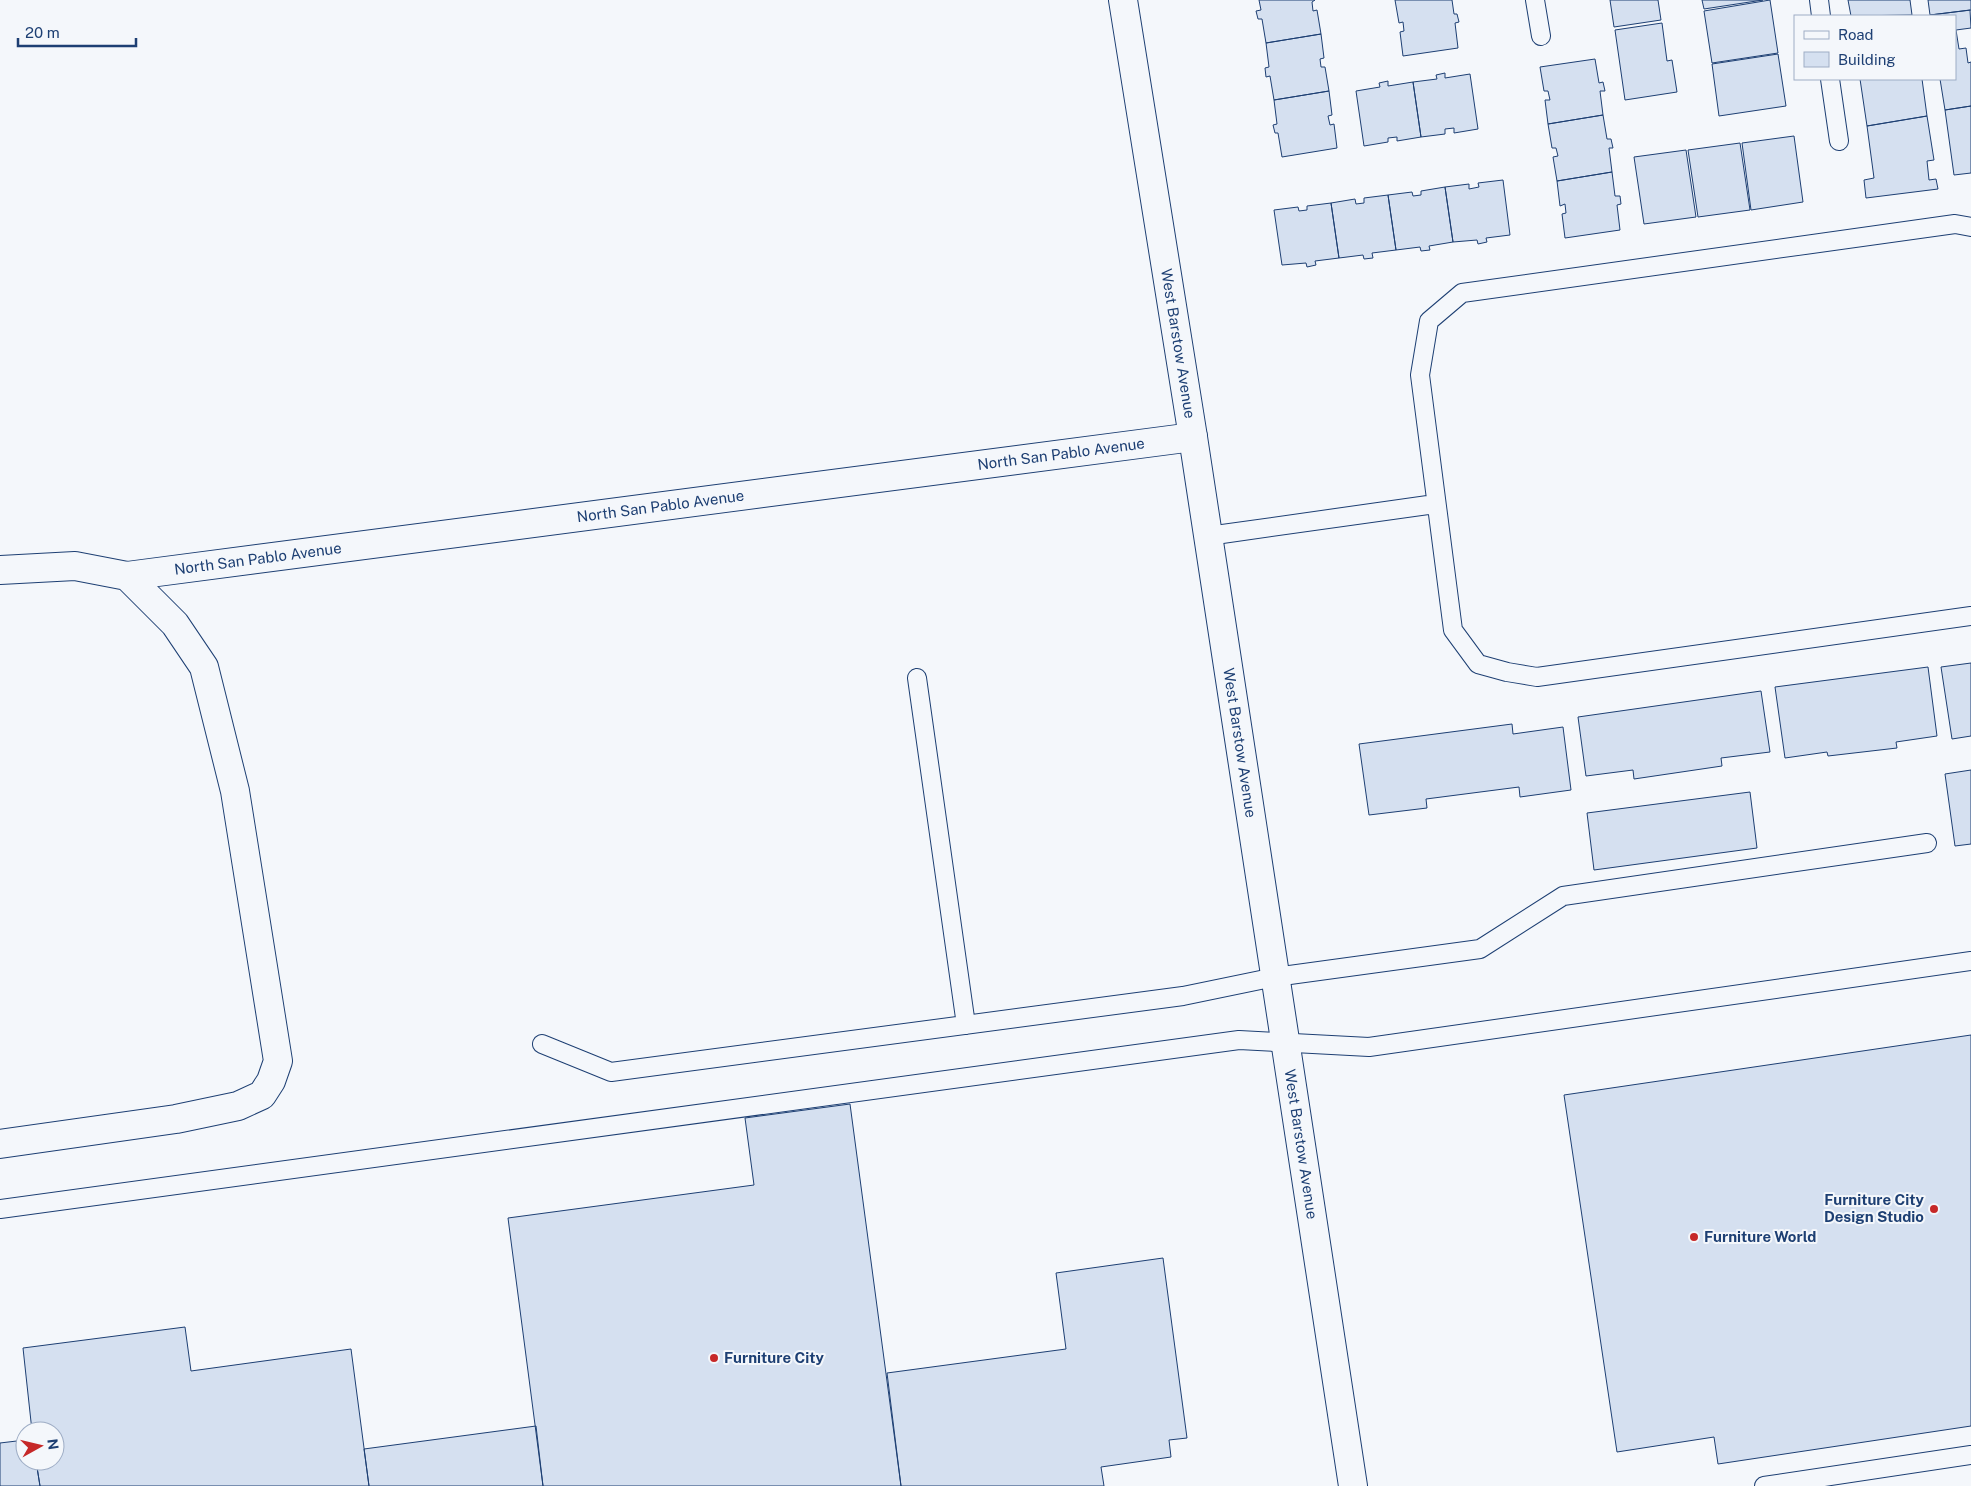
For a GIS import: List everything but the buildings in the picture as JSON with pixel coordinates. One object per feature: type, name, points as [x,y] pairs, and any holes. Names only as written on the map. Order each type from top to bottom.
[{"type":"street","name":"West Barstow Avenue","points":[[1123,0],[1193,437],[1353,1486]]},
{"type":"street","name":"North San Pablo Avenue","points":[[0,570],[75,566],[127,576],[1193,437]]},
{"type":"street","points":[[0,1144],[176,1119],[238,1106],[262,1095],[271,1081],[278,1061],[235,791],[204,667],[175,624],[127,576]]},
{"type":"lane","points":[[1536,0],[1541,36]]},
{"type":"lane","points":[[1819,0],[1821,15]]},
{"type":"lane","points":[[1830,80],[1839,141]]},
{"type":"lane","points":[[1971,227],[1955,224],[1462,293],[1428,321],[1420,375],[1435,504],[1453,630],[1478,664],[1507,672],[1537,677],[1971,616]]},
{"type":"lane","points":[[1208,536],[1435,504]]},
{"type":"lane","points":[[917,678],[966,1024]]},
{"type":"lane","points":[[542,1044],[611,1072],[1183,996],[1275,977],[1480,948],[1563,896],[1927,843]]},
{"type":"lane","points":[[0,1209],[1239,1040],[1369,1047],[1971,961]]},
{"type":"lane","points":[[1764,1486],[1971,1455]]},
{"type":"place","name":"Furniture City Design Studio","points":[[1934,1209]]},
{"type":"place","name":"Furniture World","points":[[1694,1237]]},
{"type":"place","name":"Furniture City","points":[[714,1358]]}]
